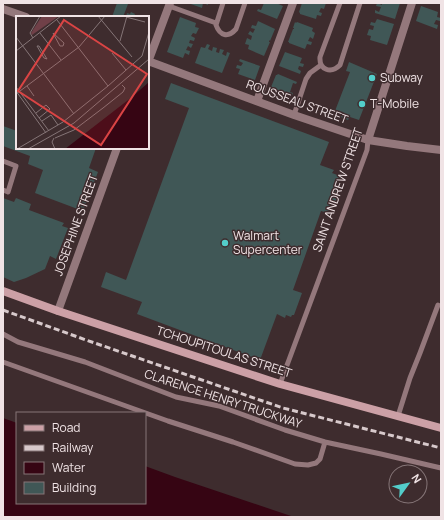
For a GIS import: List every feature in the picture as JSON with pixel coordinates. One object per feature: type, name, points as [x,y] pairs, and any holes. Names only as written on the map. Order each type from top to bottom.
[{"type":"street","points":[[257,101],[293,3]]},
{"type":"street","name":"SAINT ANDREW STREET","points":[[368,140],[412,3]]},
{"type":"street","points":[[149,58],[169,4]]},
{"type":"street","points":[[3,9],[23,16]]},
{"type":"street","name":"ROUSSEAU STREET","points":[[149,61],[294,115],[368,140],[441,150]]},
{"type":"street","name":"JOSEPHINE STREET","points":[[58,311],[117,149]]},
{"type":"street","name":"TCHOUPITOULAS STREET","points":[[3,291],[58,311],[280,384],[441,428]]},
{"type":"lane","points":[[224,3],[216,25],[218,30],[225,35],[236,29],[245,3]]},
{"type":"lane","points":[[340,3],[319,60],[321,65],[328,70],[336,69],[340,65],[360,3]]},
{"type":"lane","points":[[169,4],[216,23]]},
{"type":"lane","points":[[294,115],[306,79],[310,73],[321,65]]},
{"type":"lane","name":"SAINT ANDREW STREET","points":[[280,384],[367,150],[368,140]]},
{"type":"lane","points":[[3,161],[16,166],[8,192],[3,190]]},
{"type":"lane","points":[[398,416],[410,378],[438,305]]},
{"type":"lane","name":"CLARENCE HENRY TRUCKWAY","points":[[3,334],[18,342],[85,362],[176,397],[219,406],[285,430],[325,442],[441,468]]},
{"type":"lane","points":[[3,362],[143,412]]},
{"type":"lane","points":[[146,413],[295,464],[308,465],[316,463],[320,459],[325,442]]},
{"type":"water","points":[[3,418],[16,423],[16,504],[146,504],[146,466],[294,517],[3,517]]},
{"type":"building","points":[[117,3],[128,4],[123,16],[112,16]]},
{"type":"building","points":[[188,3],[203,3],[202,8]]},
{"type":"building","points":[[264,3],[276,3],[283,6],[277,19],[257,11],[258,9],[261,10]]},
{"type":"building","points":[[302,3],[326,3],[324,9],[321,8],[319,12],[322,13],[321,16],[317,15],[316,19],[300,14],[299,12]]},
{"type":"building","points":[[377,3],[382,5],[382,3],[400,3],[395,19],[375,13],[375,10],[379,12],[381,7],[376,6]]},
{"type":"building","points":[[421,6],[438,12],[437,17],[441,18],[440,21],[436,20],[434,24],[438,25],[437,29],[416,21]]},
{"type":"building","points":[[131,12],[135,14],[134,16],[126,16],[127,13],[130,14]]},
{"type":"building","points":[[180,17],[196,23],[195,27],[199,28],[196,34],[193,33],[191,36],[195,38],[194,41],[190,40],[189,43],[193,44],[191,48],[188,46],[186,50],[190,51],[189,55],[185,53],[183,58],[167,52]]},
{"type":"building","points":[[377,19],[394,24],[387,45],[370,40],[371,36],[367,35],[369,29],[373,30],[374,26],[370,25],[371,22],[375,23]]},
{"type":"building","points":[[258,21],[275,29],[270,41],[269,40],[270,42],[264,56],[248,49],[249,45],[245,44],[247,38],[251,40],[252,36],[248,34],[250,31],[253,33],[255,29],[251,28],[252,25],[256,26]]},
{"type":"building","points":[[295,22],[313,28],[312,31],[315,33],[313,39],[310,37],[308,41],[312,42],[311,45],[307,44],[305,49],[288,42],[294,29]]},
{"type":"building","points":[[207,44],[210,45],[208,49],[212,51],[213,47],[217,48],[216,52],[219,53],[220,49],[224,50],[222,54],[226,56],[227,52],[230,53],[222,73],[195,63],[201,47],[205,48]]},
{"type":"building","points":[[285,52],[302,58],[300,63],[304,64],[303,67],[299,66],[298,69],[301,71],[300,74],[279,66]]},
{"type":"building","points":[[240,59],[260,66],[255,80],[238,74],[240,69],[236,68],[237,65],[241,66],[243,63],[239,61]]},
{"type":"building","points":[[349,62],[377,74],[359,120],[350,117],[348,120],[336,115],[338,112],[335,111],[350,72],[346,71]]},
{"type":"building","points":[[278,74],[297,82],[296,84],[293,83],[290,92],[293,93],[292,96],[272,89],[273,87],[271,87],[276,75]]},
{"type":"building","name":"Walmart Supercenter","points":[[171,83],[329,142],[320,165],[334,170],[332,173],[340,176],[337,182],[342,184],[331,214],[321,211],[293,290],[302,293],[294,315],[291,317],[286,315],[285,318],[277,314],[260,360],[137,314],[142,302],[101,287],[106,272],[126,280],[189,108],[165,99]]},
{"type":"building","points":[[3,126],[16,131],[16,149],[96,149],[89,168],[98,172],[83,211],[35,193],[43,170],[28,164],[30,156],[3,146]]},
{"type":"building","points":[[3,198],[14,202],[16,198],[31,204],[29,210],[64,223],[62,226],[68,228],[56,259],[50,256],[45,269],[14,282],[3,277]]},
{"type":"railway","points":[[3,310],[283,408],[441,448]]},
{"type":"place","name":"Subway","points":[[372,78]]},
{"type":"place","name":"T-Mobile","points":[[362,104]]},
{"type":"place","name":"Walmart Supercenter","points":[[225,243]]}]
